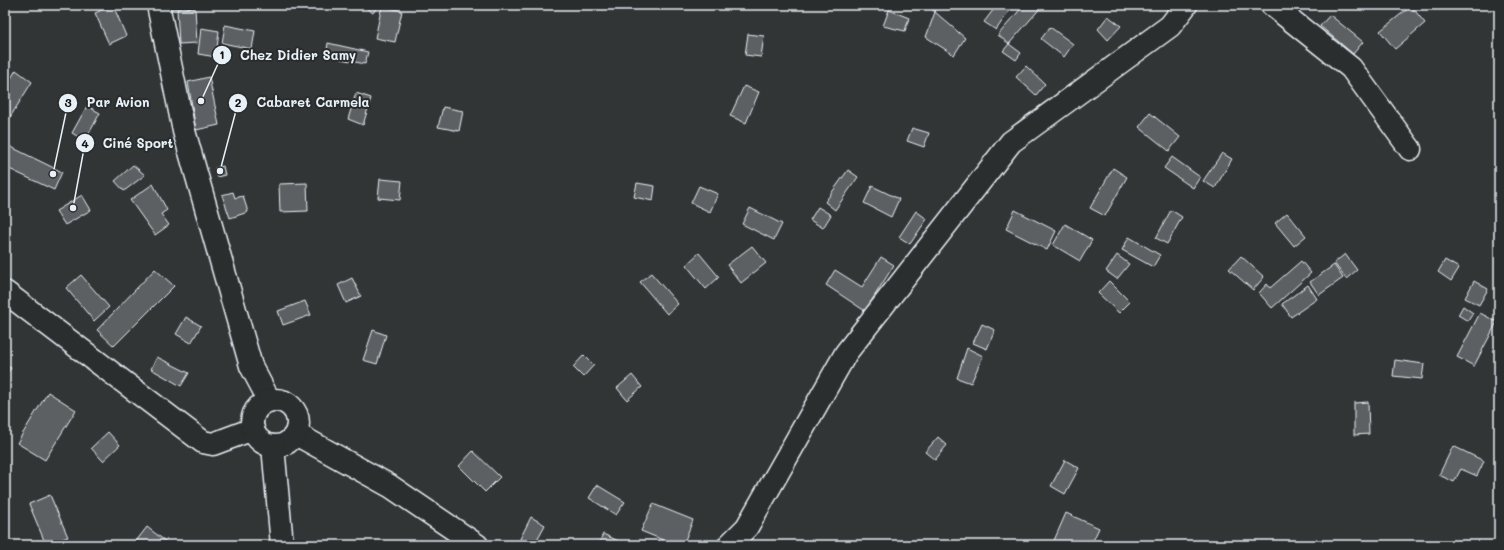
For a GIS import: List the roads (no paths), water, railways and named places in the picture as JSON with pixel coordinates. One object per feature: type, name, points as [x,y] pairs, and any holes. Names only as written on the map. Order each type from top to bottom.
[{"type":"street","points":[[158,5],[184,131],[252,366],[269,400]]},
{"type":"street","points":[[729,545],[748,527],[846,353],[1011,142],[1170,26],[1186,5]]},
{"type":"street","points":[[1272,5],[1351,68],[1410,149]]},
{"type":"street","points":[[5,292],[203,442],[213,444],[253,429]]},
{"type":"street","points":[[269,400],[278,400],[286,403],[294,408],[298,416],[296,434],[290,441],[282,445],[273,446],[264,443],[257,438],[253,429],[255,412],[261,405],[269,400]]},
{"type":"street","points":[[296,434],[390,486],[477,545]]},
{"type":"street","points":[[273,446],[282,545]]},
{"type":"place","name":"Chez Didier Samy","points":[[201,101]]},
{"type":"place","name":"Cabaret Carmela","points":[[220,171]]},
{"type":"place","name":"Par Avion","points":[[53,174]]},
{"type":"place","name":"Ciné Sport","points":[[73,208]]}]
